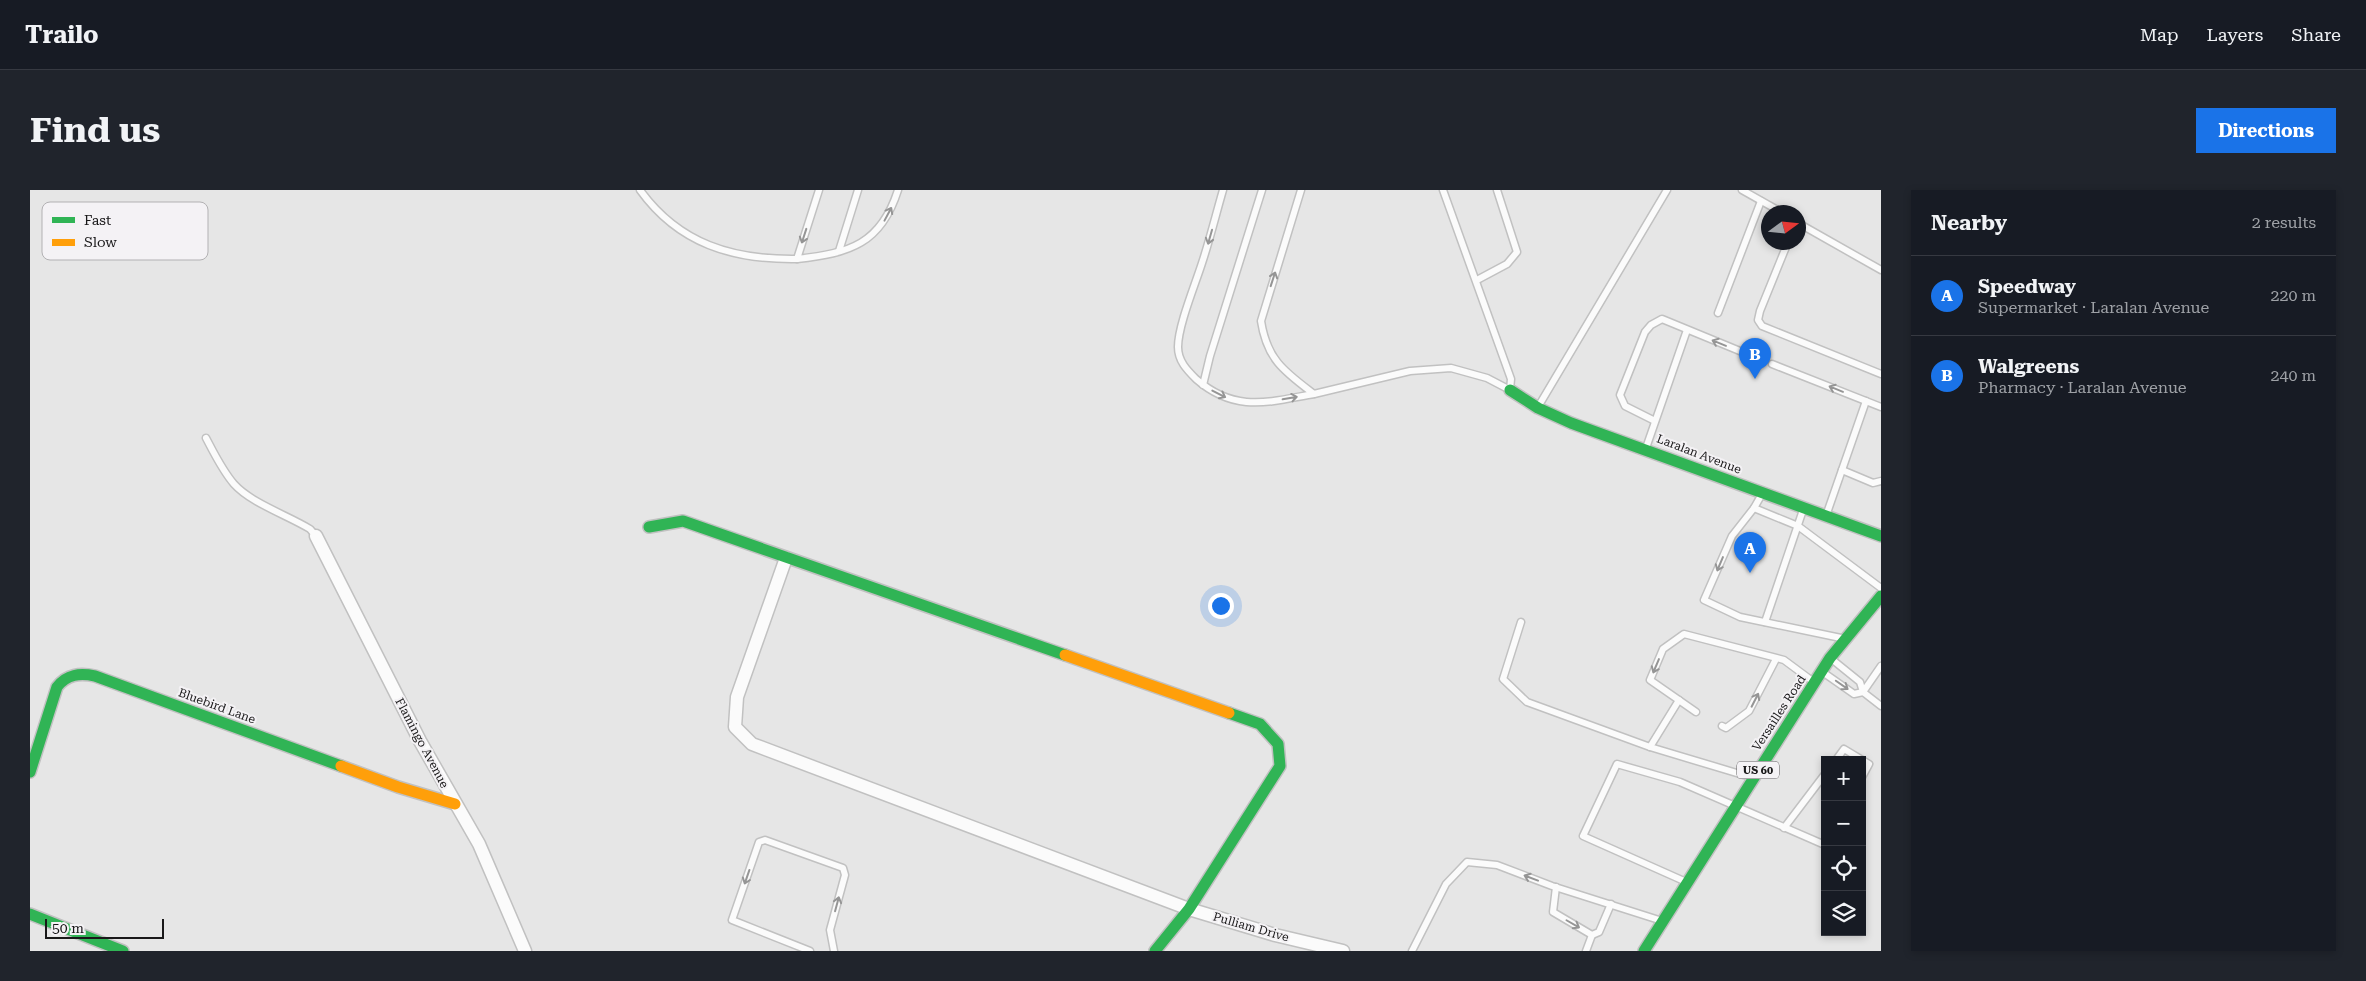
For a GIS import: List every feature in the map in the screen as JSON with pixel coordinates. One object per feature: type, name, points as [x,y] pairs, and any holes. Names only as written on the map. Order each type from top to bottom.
[{"type":"main road","name":"Laralan Avenue","points":[[1510,390],[1538,408],[1571,423],[1646,448],[1881,536]]},
{"type":"main road","points":[[649,527],[682,521],[1260,724],[1278,744],[1280,766],[1189,909],[1156,951]]},
{"type":"main road","name":"Versailles Road","points":[[1644,951],[1821,671],[1881,596]]},
{"type":"main road","name":"Bluebird Lane","points":[[30,772],[57,686],[62,679],[81,673],[104,679],[398,787],[455,804]]},
{"type":"main road","points":[[30,914],[123,951]]},
{"type":"street","name":"Flamingo Avenue","points":[[316,536],[420,741],[490,867],[525,951]]},
{"type":"street","name":"Pulliam Drive","points":[[786,558],[737,697],[735,728],[752,744],[1189,909],[1275,935],[1343,951]]},
{"type":"lane","points":[[640,190],[655,209],[677,228],[696,240],[740,255],[765,260],[818,256],[863,243],[873,236],[887,218],[898,190]]},
{"type":"lane","points":[[797,259],[819,190]]},
{"type":"lane","points":[[839,250],[858,190]]},
{"type":"lane","points":[[1223,190],[1178,346],[1180,358],[1188,371],[1219,396],[1242,402],[1263,403],[1314,394],[1410,372],[1451,368],[1486,378],[1510,390],[1511,379],[1477,280],[1443,190]]},
{"type":"lane","points":[[1203,385],[1210,356],[1262,190]]},
{"type":"lane","points":[[1300,190],[1261,321],[1263,337],[1272,357],[1286,372],[1314,394]]},
{"type":"lane","points":[[1477,280],[1506,264],[1517,252],[1497,190]]},
{"type":"lane","points":[[1538,408],[1667,190]]},
{"type":"lane","points":[[1742,190],[1768,205]]},
{"type":"lane","points":[[1718,313],[1761,201]]},
{"type":"lane","points":[[1806,227],[1881,270]]},
{"type":"lane","points":[[1785,250],[1760,311],[1758,320],[1762,326],[1881,374]]},
{"type":"lane","points":[[1655,421],[1625,406],[1621,399],[1620,391],[1644,332],[1650,325],[1662,320],[1752,356]]},
{"type":"lane","points":[[1646,448],[1687,330]]},
{"type":"lane","points":[[1772,364],[1881,407]]},
{"type":"lane","points":[[1826,516],[1866,401]]},
{"type":"lane","points":[[206,438],[219,463],[234,485],[259,502],[310,529],[316,536]]},
{"type":"lane","points":[[1842,470],[1873,483],[1881,481]]},
{"type":"lane","points":[[1762,492],[1754,508],[1732,536],[1704,600],[1740,617],[1845,639]]},
{"type":"lane","points":[[1765,622],[1804,507]]},
{"type":"lane","points":[[1754,508],[1798,526],[1881,588]]},
{"type":"lane","points":[[1521,622],[1503,680],[1527,702],[1650,747],[1753,778]]},
{"type":"lane","points":[[1696,712],[1650,680],[1662,649],[1684,634],[1784,660],[1814,682]]},
{"type":"lane","points":[[1830,658],[1860,682],[1863,692],[1881,706]]},
{"type":"lane","points":[[1722,726],[1726,728],[1749,711],[1776,659]]},
{"type":"lane","points":[[1821,671],[1854,694],[1863,692],[1881,666]]},
{"type":"lane","points":[[1650,747],[1679,700]]},
{"type":"lane","points":[[1839,756],[1844,749],[1856,756]]},
{"type":"lane","points":[[1687,883],[1583,836],[1617,764],[1680,782],[1821,843]]},
{"type":"lane","points":[[1784,828],[1821,779]]},
{"type":"lane","points":[[810,951],[732,920],[759,842],[765,840],[843,868],[844,876],[830,930],[834,951]]},
{"type":"lane","points":[[1412,951],[1446,884],[1467,862],[1497,865],[1556,887],[1662,922]]},
{"type":"lane","points":[[1556,887],[1553,912],[1592,935]]},
{"type":"lane","points":[[1586,951],[1592,935],[1599,932],[1611,904]]},
{"type":"traffic: fast","points":[[1510,390],[1538,408],[1571,423],[1881,536]]},
{"type":"traffic: fast","points":[[649,527],[683,521],[1065,655]]},
{"type":"traffic: fast","points":[[1644,951],[1830,658],[1881,596]]},
{"type":"traffic: fast","points":[[30,772],[57,687],[69,677],[84,675],[95,676],[341,766]]},
{"type":"traffic: fast","points":[[1155,951],[1189,909],[1280,766],[1278,744],[1260,724],[1229,713]]},
{"type":"traffic: fast","points":[[30,914],[123,951]]},
{"type":"traffic: slow","points":[[1065,655],[1229,713]]},
{"type":"traffic: slow","points":[[341,766],[398,787],[455,804]]},
{"type":"place","name":"Walgreens","points":[[1755,379]]},
{"type":"place","name":"Speedway","points":[[1750,573]]}]
